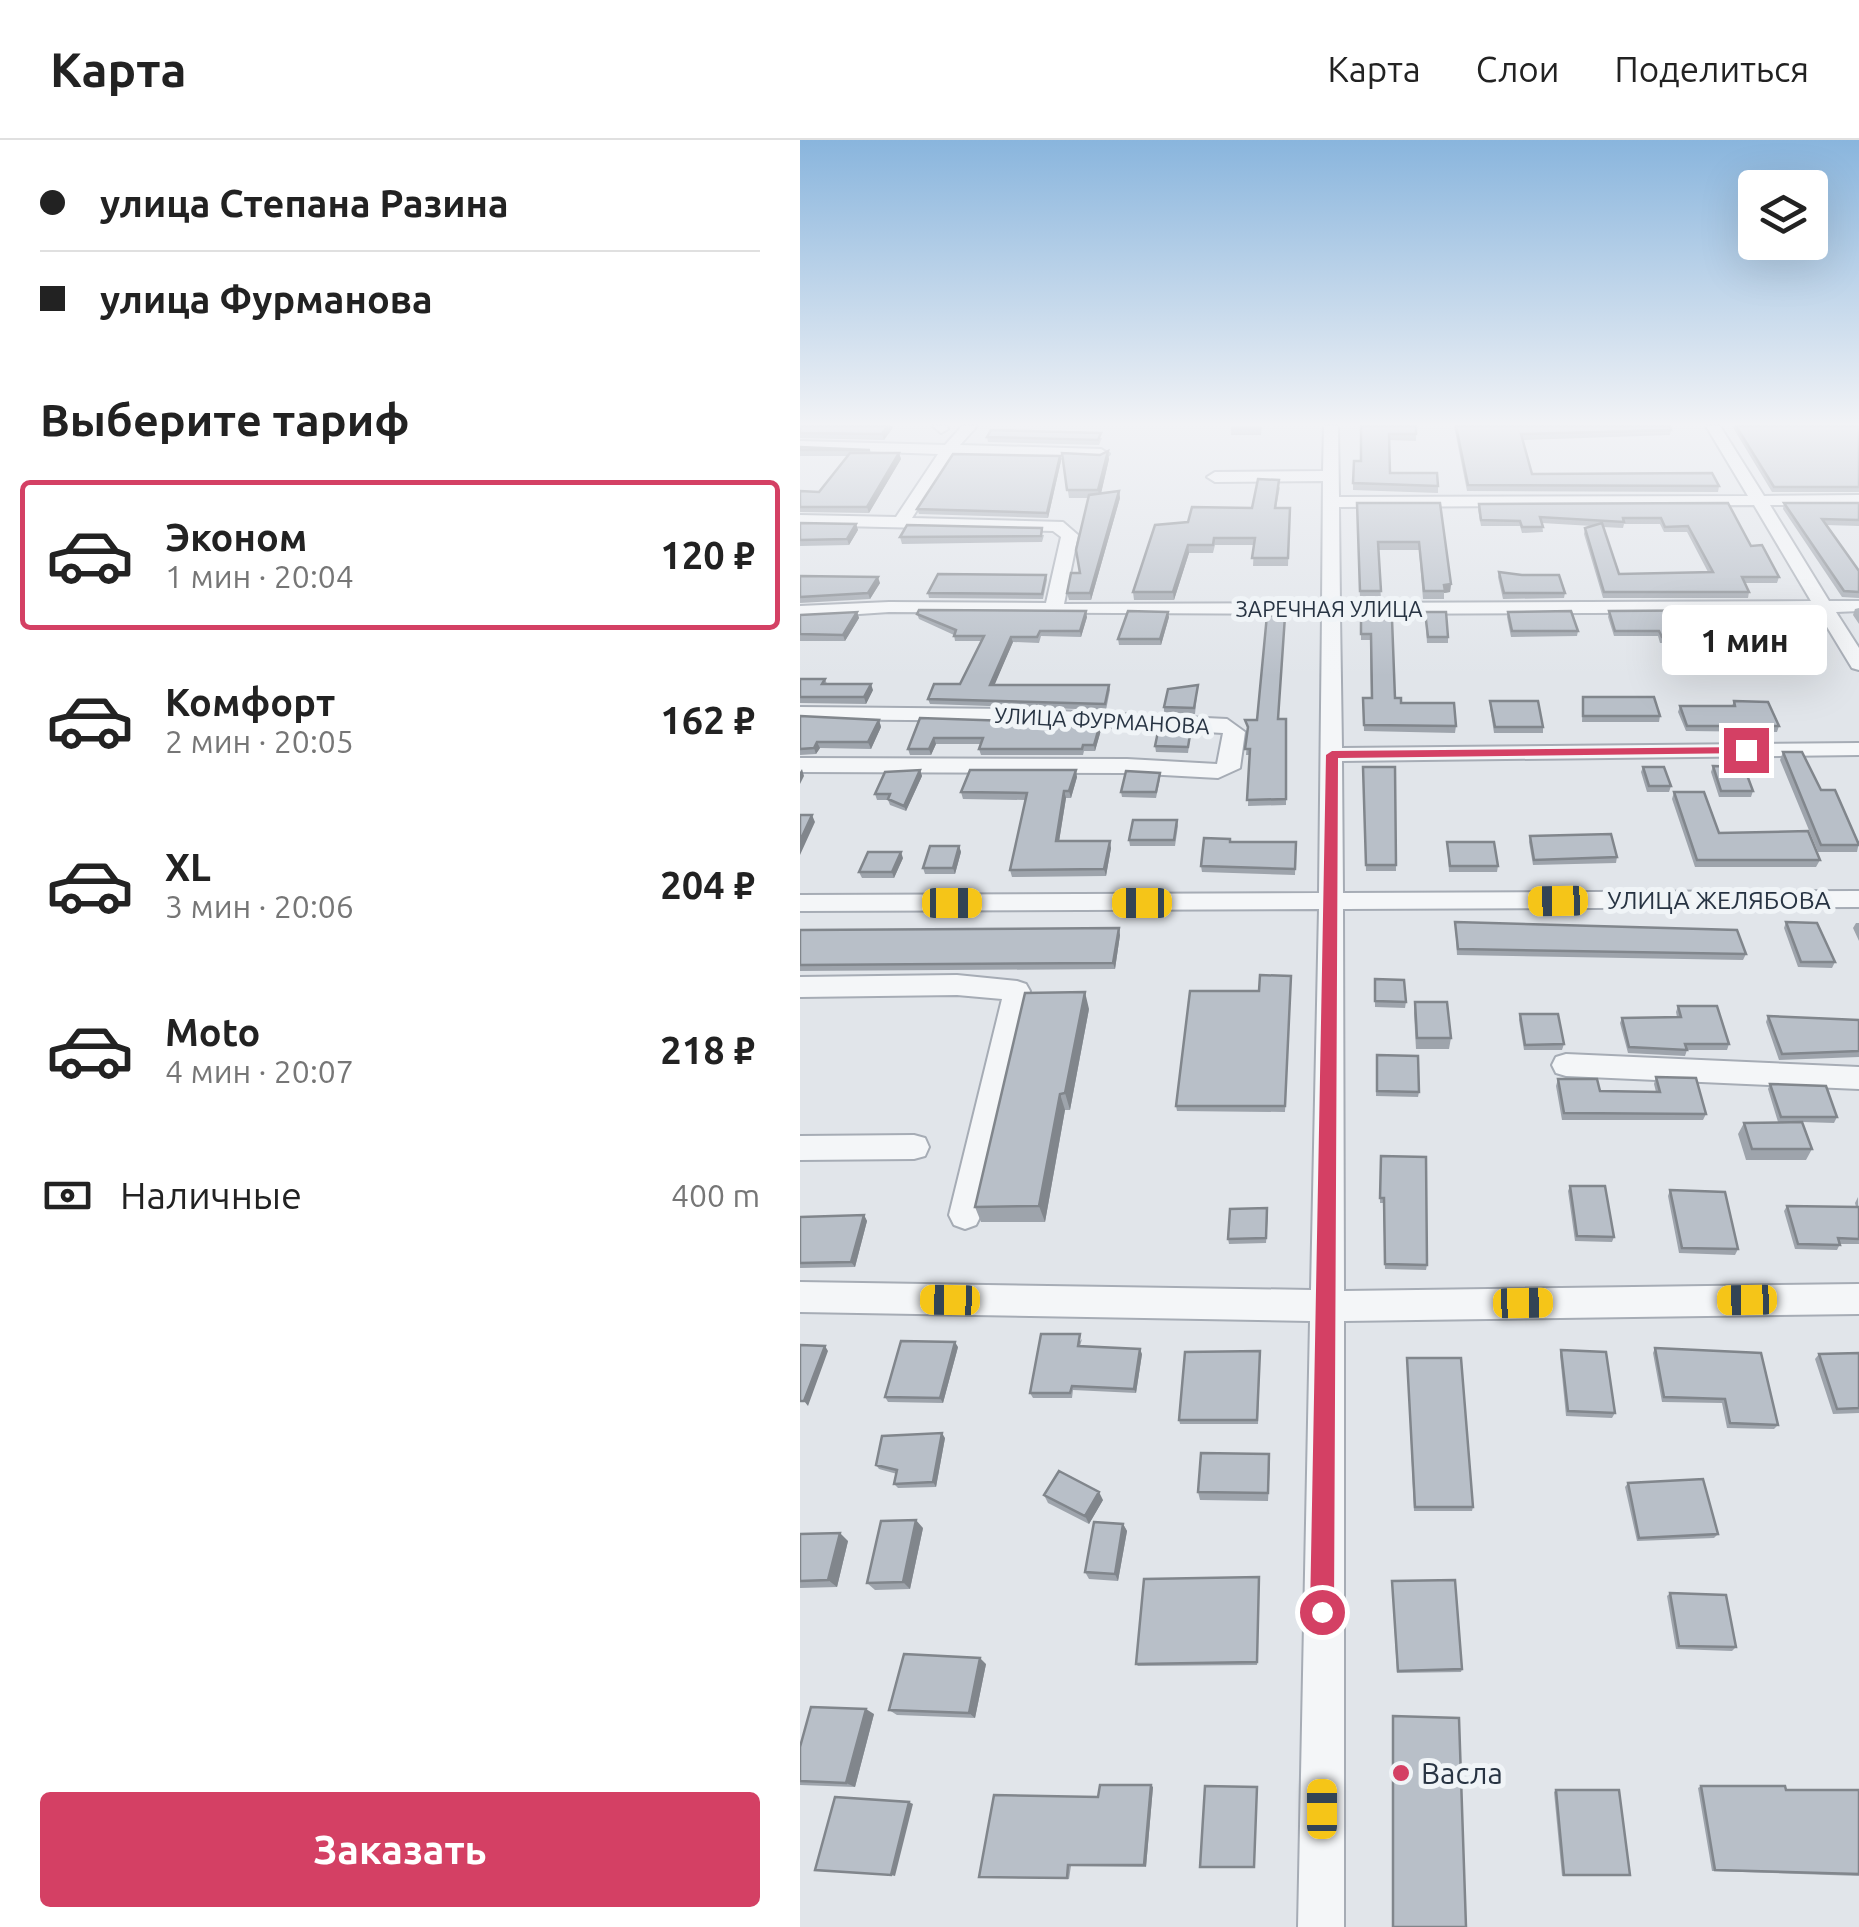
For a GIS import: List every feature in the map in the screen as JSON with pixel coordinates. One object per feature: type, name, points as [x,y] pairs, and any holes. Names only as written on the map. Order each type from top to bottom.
[{"type":"street","points":[[901,522],[909,509]]},
{"type":"street","points":[[1322,1927],[1332,755],[1329,509]]},
{"type":"street","points":[[1765,509],[1859,664]]},
{"type":"street","points":[[800,520],[1046,524],[1064,529],[1070,536],[1054,608]]},
{"type":"street","name":"ЗАРЕЧНАЯ УЛИЦА","points":[[800,612],[890,606],[1859,606]]},
{"type":"street","name":"УЛИЦА ФУРМАНОВА","points":[[800,713],[1015,715],[1234,728],[1229,768],[1218,771],[1127,766],[800,765]]},
{"type":"street","points":[[1127,766],[1138,722]]},
{"type":"street","points":[[1332,755],[1859,749]]},
{"type":"street","name":"УЛИЦА ЖЕЛЯБОВА","points":[[800,902],[1859,899]]},
{"type":"street","points":[[800,986],[957,985],[1016,991],[965,1215]]},
{"type":"street","points":[[1566,1065],[1859,1078]]},
{"type":"street","points":[[800,1148],[914,1146]]},
{"type":"street","points":[[800,1297],[1326,1306],[1859,1299]]},
{"type":"building","points":[[930,509],[1048,509],[1047,513]]},
{"type":"building","points":[[1086,509],[1114,509],[1090,593],[1067,593],[1071,573],[1080,573],[1076,550]]},
{"type":"building","points":[[1191,509],[1290,509],[1288,558],[1252,558],[1255,538],[1214,538],[1213,545],[1188,545],[1173,592],[1133,592],[1155,525],[1188,522]]},
{"type":"building","points":[[1357,509],[1441,509],[1451,584],[1444,585],[1445,591],[1424,591],[1419,542],[1378,542],[1381,591],[1360,591]]},
{"type":"building","points":[[1480,509],[1731,509],[1751,546],[1762,545],[1779,577],[1742,577],[1749,592],[1604,592],[1585,528],[1602,523],[1619,574],[1713,572],[1688,526],[1665,527],[1661,518],[1623,518],[1624,522],[1540,517],[1543,527],[1522,527],[1520,521],[1481,520]]},
{"type":"building","points":[[1788,509],[1859,509],[1859,520],[1822,519],[1859,571],[1859,592],[1844,591]]},
{"type":"building","points":[[800,523],[856,524],[847,539],[800,540]]},
{"type":"building","points":[[907,525],[1042,528],[1041,536],[900,537]]},
{"type":"building","points":[[1499,572],[1559,575],[1565,593],[1504,593]]},
{"type":"building","points":[[938,574],[1046,575],[1042,594],[928,593]]},
{"type":"building","points":[[800,576],[878,577],[868,593],[800,597]]},
{"type":"building","points":[[919,610],[1086,611],[1080,631],[1040,631],[1037,637],[1011,637],[990,685],[1109,685],[1105,704],[928,699],[934,684],[960,684],[984,636],[954,636],[956,630],[917,614]]},
{"type":"building","points":[[1759,610],[1770,632],[1683,633],[1684,637],[1662,637],[1659,631],[1615,631],[1609,611]]},
{"type":"building","points":[[1128,611],[1168,612],[1160,639],[1118,639]]},
{"type":"building","points":[[1361,611],[1383,611],[1383,619],[1392,619],[1395,698],[1401,698],[1401,703],[1454,703],[1456,726],[1364,725],[1363,698],[1372,698],[1371,634],[1361,634]]},
{"type":"building","points":[[1571,611],[1578,631],[1512,631],[1508,612]]},
{"type":"building","points":[[857,612],[843,635],[800,634],[800,615]]},
{"type":"building","points":[[1425,612],[1446,612],[1448,637],[1428,637]]},
{"type":"building","points":[[1267,615],[1285,616],[1278,719],[1286,719],[1286,799],[1247,800],[1250,749],[1245,749],[1245,720],[1257,720]]},
{"type":"building","points":[[1770,619],[1801,619],[1814,641],[1782,641]]},
{"type":"building","points":[[800,679],[825,679],[822,684],[871,684],[864,697],[800,697]]},
{"type":"building","points":[[1198,685],[1194,708],[1164,707],[1168,689]]},
{"type":"building","points":[[1583,697],[1654,697],[1660,716],[1583,716]]},
{"type":"building","points":[[1490,701],[1538,701],[1543,727],[1495,727]]},
{"type":"building","points":[[1734,701],[1768,702],[1779,726],[1687,726],[1680,706],[1735,706]]},
{"type":"building","points":[[800,716],[879,720],[868,742],[817,742],[814,748],[800,749]]},
{"type":"building","points":[[920,718],[1100,724],[1094,745],[1083,745],[1082,749],[979,749],[983,738],[934,738],[929,749],[908,749]]},
{"type":"building","points":[[1159,727],[1191,729],[1188,747],[1155,746]]},
{"type":"building","points":[[1783,752],[1802,752],[1821,790],[1835,790],[1859,845],[1821,845]]},
{"type":"building","points":[[1713,766],[1744,767],[1753,791],[1721,791]]},
{"type":"building","points":[[1363,767],[1395,767],[1396,865],[1366,865]]},
{"type":"building","points":[[1643,767],[1664,767],[1671,786],[1649,786]]},
{"type":"building","points":[[920,770],[904,806],[888,799],[890,794],[875,794],[885,772]]},
{"type":"building","points":[[970,770],[1076,770],[1069,791],[1064,791],[1056,841],[1110,841],[1104,869],[1010,870],[1027,793],[961,792]]},
{"type":"building","points":[[1126,771],[1160,773],[1156,792],[1121,792]]},
{"type":"building","points":[[1674,792],[1704,792],[1719,833],[1808,831],[1820,860],[1697,860]]},
{"type":"building","points":[[800,815],[812,815],[800,841]]},
{"type":"building","points":[[1133,820],[1177,820],[1174,840],[1129,840]]},
{"type":"building","points":[[1611,834],[1617,857],[1534,860],[1530,836]]},
{"type":"building","points":[[1204,838],[1296,842],[1295,869],[1201,866]]},
{"type":"building","points":[[1447,842],[1494,842],[1498,866],[1450,866]]},
{"type":"building","points":[[930,846],[959,846],[953,868],[923,868]]},
{"type":"building","points":[[868,852],[901,852],[892,872],[859,872]]},
{"type":"building","points":[[1455,922],[1737,930],[1746,954],[1458,949]]},
{"type":"building","points":[[1786,922],[1817,923],[1835,962],[1801,962]]},
{"type":"building","points":[[1119,928],[1113,963],[800,965],[800,930]]},
{"type":"building","points":[[1260,975],[1291,976],[1285,1106],[1176,1106],[1190,991],[1259,991]]},
{"type":"building","points":[[1375,979],[1404,980],[1406,1002],[1375,1001]]},
{"type":"building","points":[[1085,992],[1065,1093],[1060,1094],[1039,1206],[975,1207],[1025,993]]},
{"type":"building","points":[[1415,1002],[1447,1002],[1451,1038],[1417,1038]]},
{"type":"building","points":[[1678,1006],[1717,1006],[1729,1044],[1685,1044],[1687,1050],[1629,1047],[1622,1018],[1681,1017]]},
{"type":"building","points":[[1520,1014],[1558,1014],[1564,1044],[1525,1045]]},
{"type":"building","points":[[1768,1016],[1859,1020],[1859,1051],[1782,1054]]},
{"type":"building","points":[[1377,1055],[1418,1056],[1419,1092],[1377,1091]]},
{"type":"building","points":[[1656,1077],[1696,1078],[1706,1114],[1564,1113],[1558,1079],[1597,1079],[1600,1091],[1660,1092]]},
{"type":"building","points":[[1770,1084],[1826,1086],[1837,1117],[1781,1117]]},
{"type":"building","points":[[1802,1122],[1812,1149],[1752,1149],[1744,1123]]},
{"type":"building","points":[[1381,1156],[1426,1157],[1427,1265],[1385,1264]]},
{"type":"building","points":[[1570,1186],[1605,1186],[1614,1237],[1577,1236]]},
{"type":"building","points":[[1670,1190],[1725,1192],[1738,1249],[1682,1248]]},
{"type":"building","points":[[1787,1206],[1859,1207],[1859,1239],[1838,1238],[1840,1245],[1798,1244]]},
{"type":"building","points":[[1267,1208],[1266,1238],[1228,1239],[1230,1209]]},
{"type":"building","points":[[864,1215],[851,1262],[800,1263],[800,1217]]},
{"type":"building","points":[[1041,1334],[1080,1334],[1078,1346],[1140,1349],[1134,1389],[1072,1386],[1070,1393],[1030,1393]]},
{"type":"building","points":[[901,1341],[955,1342],[940,1398],[885,1397]]},
{"type":"building","points":[[800,1345],[825,1346],[804,1401],[800,1401]]},
{"type":"building","points":[[1655,1348],[1761,1353],[1778,1425],[1730,1423],[1725,1399],[1664,1397]]},
{"type":"building","points":[[1561,1350],[1606,1352],[1615,1413],[1568,1411]]},
{"type":"building","points":[[1260,1351],[1257,1420],[1179,1420],[1185,1352]]},
{"type":"building","points":[[1859,1353],[1859,1408],[1837,1409],[1819,1354]]},
{"type":"building","points":[[1407,1358],[1461,1358],[1473,1507],[1415,1507]]},
{"type":"building","points":[[942,1433],[933,1482],[894,1484],[897,1470],[876,1465],[882,1436]]},
{"type":"building","points":[[1201,1453],[1269,1454],[1268,1493],[1198,1492]]},
{"type":"building","points":[[1059,1471],[1099,1492],[1085,1516],[1044,1495]]},
{"type":"building","points":[[1703,1479],[1718,1534],[1639,1538],[1628,1483]]},
{"type":"building","points":[[916,1520],[903,1582],[867,1583],[881,1521]]},
{"type":"building","points":[[1094,1522],[1123,1524],[1115,1574],[1085,1572]]},
{"type":"building","points":[[840,1533],[828,1580],[800,1581],[800,1534]]},
{"type":"building","points":[[1259,1577],[1257,1662],[1136,1664],[1144,1579]]},
{"type":"building","points":[[1455,1580],[1462,1669],[1398,1671],[1392,1581]]},
{"type":"building","points":[[1670,1593],[1726,1595],[1736,1647],[1679,1646]]},
{"type":"building","points":[[904,1654],[980,1658],[969,1713],[889,1710]]},
{"type":"building","points":[[811,1707],[866,1709],[846,1783],[800,1781],[800,1747]]},
{"type":"building","points":[[1393,1716],[1459,1718],[1466,1927],[1393,1927]]},
{"type":"building","points":[[1100,1785],[1151,1785],[1144,1865],[1068,1865],[1067,1878],[979,1877],[994,1795],[1098,1797]]},
{"type":"building","points":[[1205,1786],[1257,1787],[1254,1867],[1200,1867]]},
{"type":"building","points":[[1701,1786],[1859,1790],[1859,1874],[1715,1870]]},
{"type":"building","points":[[1556,1790],[1619,1790],[1630,1875],[1564,1875]]},
{"type":"building","points":[[835,1797],[909,1802],[891,1875],[815,1870]]},
{"type":"place","name":"Васла","points":[[1401,1773]]},
{"type":"route","points":[[1322,1612],[1332,755],[1746,750]]}]
